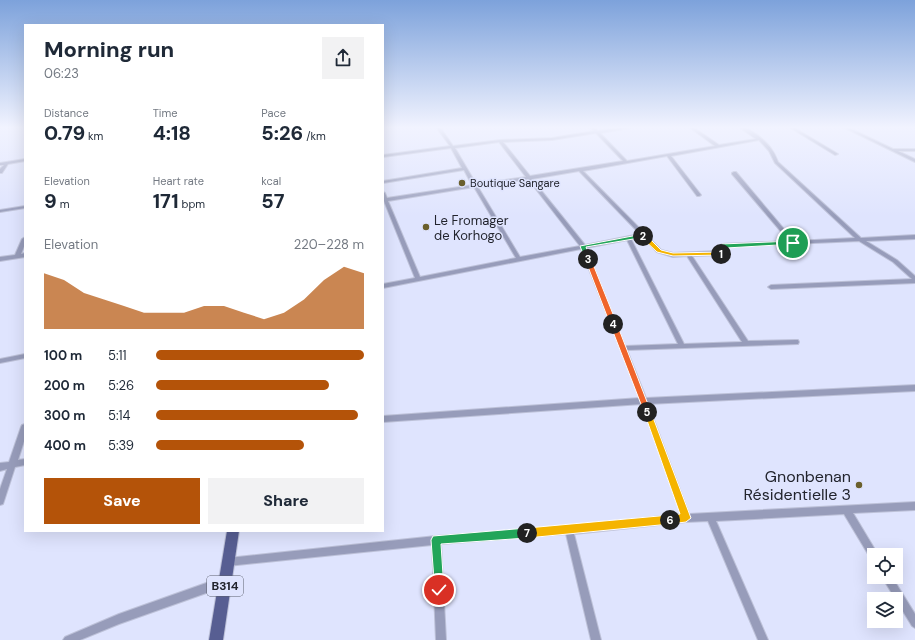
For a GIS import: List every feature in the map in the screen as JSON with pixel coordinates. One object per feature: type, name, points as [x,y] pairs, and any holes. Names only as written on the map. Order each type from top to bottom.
[{"type":"main road","name":"B314","points":[[216,640],[233,532]]},
{"type":"street","points":[[458,157],[518,258]]},
{"type":"street","points":[[513,157],[583,246],[644,401],[686,518]]},
{"type":"street","points":[[621,157],[626,162]]},
{"type":"street","points":[[418,279],[384,199],[474,184],[580,170],[657,157]]},
{"type":"street","points":[[669,157],[699,196]]},
{"type":"street","points":[[775,157],[776,162],[859,239],[895,261],[915,280]]},
{"type":"street","points":[[0,164],[24,160]]},
{"type":"street","points":[[0,172],[7,163]]},
{"type":"street","points":[[384,182],[465,169]]},
{"type":"street","points":[[580,170],[659,251],[673,255],[721,254],[725,251],[722,246],[915,237]]},
{"type":"street","points":[[734,173],[793,243]]},
{"type":"street","points":[[0,211],[24,207]]},
{"type":"street","points":[[384,286],[518,258],[642,235]]},
{"type":"street","points":[[628,237],[682,345]]},
{"type":"street","points":[[17,256],[24,241]]},
{"type":"street","points":[[0,259],[24,255]]},
{"type":"street","points":[[689,255],[746,343]]},
{"type":"street","points":[[771,287],[915,280]]},
{"type":"street","points":[[623,348],[796,342]]},
{"type":"street","points":[[0,361],[24,356]]},
{"type":"street","points":[[384,419],[644,401],[915,388]]},
{"type":"street","points":[[0,501],[24,430]]},
{"type":"street","points":[[0,467],[24,462]]},
{"type":"street","points":[[228,562],[436,540],[569,530],[686,518],[915,506]]},
{"type":"street","points":[[846,510],[869,548]]},
{"type":"street","points":[[710,517],[763,640]]},
{"type":"street","points":[[569,530],[596,640]]},
{"type":"street","points":[[436,540],[441,640]]},
{"type":"street","points":[[68,640],[226,581]]},
{"type":"street","points":[[891,584],[915,623]]},
{"type":"place","name":"Boutique Sangare","points":[[462,183]]},
{"type":"place","name":"Le Fromager de Korhogo","points":[[426,227]]},
{"type":"place","name":"Gnonbenan Résidentielle 3","points":[[859,485]]},
{"type":"route","points":[[439,590],[436,540],[569,530],[686,518],[644,401],[583,246],[642,235],[659,251],[673,255],[689,255],[721,254],[725,251],[722,246],[793,243]]}]
